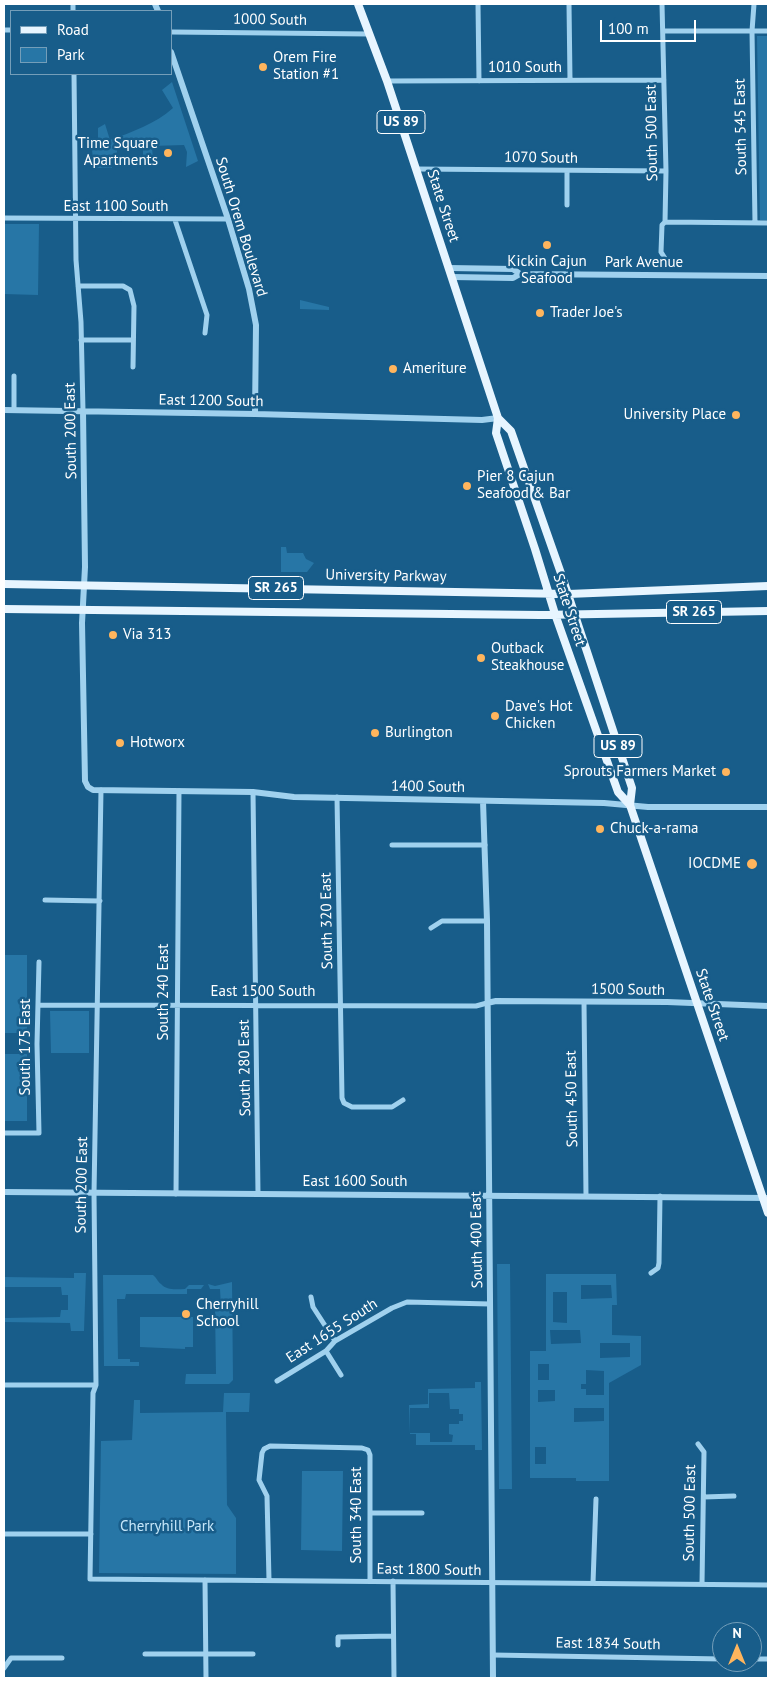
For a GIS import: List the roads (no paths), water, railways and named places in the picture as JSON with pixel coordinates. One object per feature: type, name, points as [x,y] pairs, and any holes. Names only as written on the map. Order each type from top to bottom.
[{"type":"main road","name":"State Street","points":[[358,4],[387,81],[498,418],[496,432],[555,614],[618,792],[630,805],[697,1004],[766,1198],[768,1214]]},
{"type":"main road","name":"State Street","points":[[498,418],[511,431],[568,594],[632,788],[630,805]]},
{"type":"main road","name":"University Parkway","points":[[4,584],[568,594],[768,586]]},
{"type":"main road","name":"SR 265","points":[[4,609],[555,614],[768,610]]},
{"type":"street","points":[[478,4],[479,81]]},
{"type":"street","points":[[568,4],[570,80]]},
{"type":"street","name":"South 500 East","points":[[662,4],[666,171],[665,222],[662,225],[662,252],[666,260]]},
{"type":"street","name":"South 545 East","points":[[754,4],[752,31],[755,223]]},
{"type":"street","points":[[663,31],[768,31]]},
{"type":"street","name":"1000 South","points":[[172,32],[369,34]]},
{"type":"street","name":"South Orem Boulevard","points":[[172,55],[228,219],[249,289],[256,325],[255,414]]},
{"type":"street","name":"South 200 East","points":[[74,75],[76,219],[85,501],[85,585],[83,610],[85,781],[88,787]]},
{"type":"street","name":"1010 South","points":[[387,81],[664,80]]},
{"type":"street","name":"1070 South","points":[[416,169],[666,171]]},
{"type":"street","points":[[567,170],[567,205]]},
{"type":"street","name":"East 1100 South","points":[[4,218],[228,219]]},
{"type":"street","points":[[175,220],[207,315],[205,333]]},
{"type":"street","points":[[665,222],[768,223]]},
{"type":"street","name":"Park Avenue","points":[[449,268],[513,269],[520,274]]},
{"type":"street","name":"Park Avenue","points":[[452,277],[513,278],[520,274],[768,276]]},
{"type":"street","points":[[78,286],[123,286],[130,290],[133,300],[133,367]]},
{"type":"street","points":[[81,340],[133,340]]},
{"type":"street","points":[[14,376],[14,410]]},
{"type":"street","name":"East 1200 South","points":[[4,410],[482,420],[498,418]]},
{"type":"street","name":"1400 South","points":[[88,787],[93,790],[254,792],[294,797],[768,807]]},
{"type":"street","name":"South 200 East","points":[[90,1579],[93,1393],[96,1385],[94,1193],[101,790]]},
{"type":"street","name":"South 240 East","points":[[176,1194],[178,791]]},
{"type":"street","name":"South 280 East","points":[[254,792],[258,1194]]},
{"type":"street","name":"South 320 East","points":[[337,798],[342,1096],[344,1103],[352,1108],[392,1107],[403,1100]]},
{"type":"street","name":"South 400 East","points":[[483,801],[487,922],[493,1678]]},
{"type":"street","points":[[392,845],[485,845]]},
{"type":"street","points":[[45,900],[100,901]]},
{"type":"street","points":[[431,928],[442,921],[487,922]]},
{"type":"street","name":"South 175 East","points":[[4,1133],[39,1133],[37,1044],[39,962]]},
{"type":"street","name":"1500 South","points":[[487,1003],[496,1001],[768,1006]]},
{"type":"street","name":"South 450 East","points":[[584,1002],[586,1196]]},
{"type":"street","name":"East 1500 South","points":[[39,1005],[476,1006],[487,1003]]},
{"type":"street","name":"East 1600 South","points":[[4,1192],[766,1198]]},
{"type":"street","points":[[651,1272],[658,1268],[660,1263],[660,1196]]},
{"type":"street","points":[[311,1297],[312,1307],[336,1341]]},
{"type":"street","name":"East 1655 South","points":[[278,1381],[326,1351],[336,1341],[392,1308],[407,1302],[490,1304]]},
{"type":"street","points":[[326,1351],[341,1375]]},
{"type":"street","points":[[4,1385],[96,1385]]},
{"type":"street","name":"South 500 East","points":[[698,1444],[704,1452],[702,1584]]},
{"type":"street","name":"South 340 East","points":[[269,1580],[267,1496],[259,1480],[261,1456],[264,1449],[270,1446],[362,1448],[368,1450],[370,1455],[370,1581]]},
{"type":"street","points":[[704,1497],[734,1496]]},
{"type":"street","points":[[593,1583],[596,1499]]},
{"type":"street","points":[[370,1513],[422,1513]]},
{"type":"street","points":[[4,1534],[91,1534]]},
{"type":"street","name":"East 1800 South","points":[[90,1579],[768,1585]]},
{"type":"street","points":[[205,1580],[206,1678]]},
{"type":"street","points":[[393,1581],[394,1678]]},
{"type":"street","points":[[338,1645],[338,1637],[394,1636]]},
{"type":"street","points":[[145,1654],[253,1654]]},
{"type":"street","name":"East 1834 South","points":[[493,1655],[712,1659]]},
{"type":"street","points":[[4,1668],[11,1658],[62,1658]]},
{"type":"place","name":"Orem Fire Station #1","points":[[263,67]]},
{"type":"place","name":"Time Square Apartments","points":[[168,153]]},
{"type":"place","name":"Kickin Cajun Seafood","points":[[547,245]]},
{"type":"place","name":"Trader Joe's","points":[[540,313]]},
{"type":"place","name":"Ameriture","points":[[393,369]]},
{"type":"place","name":"University Place","points":[[736,415]]},
{"type":"place","name":"Pier 8 Cajun Seafood & Bar","points":[[467,486]]},
{"type":"place","name":"Via 313","points":[[113,635]]},
{"type":"place","name":"Outback Steakhouse","points":[[481,658]]},
{"type":"place","name":"Dave's Hot Chicken","points":[[495,716]]},
{"type":"place","name":"Burlington","points":[[375,733]]},
{"type":"place","name":"Hotworx","points":[[120,743]]},
{"type":"place","name":"Sprouts Farmers Market","points":[[726,772]]},
{"type":"place","name":"Chuck-a-rama","points":[[600,829]]},
{"type":"place","name":"IOCDME","points":[[752,864]]},
{"type":"place","name":"Cherryhill School","points":[[186,1314]]},
{"type":"park label","name":"Cherryhill Park","points":[[167,1527]]}]
